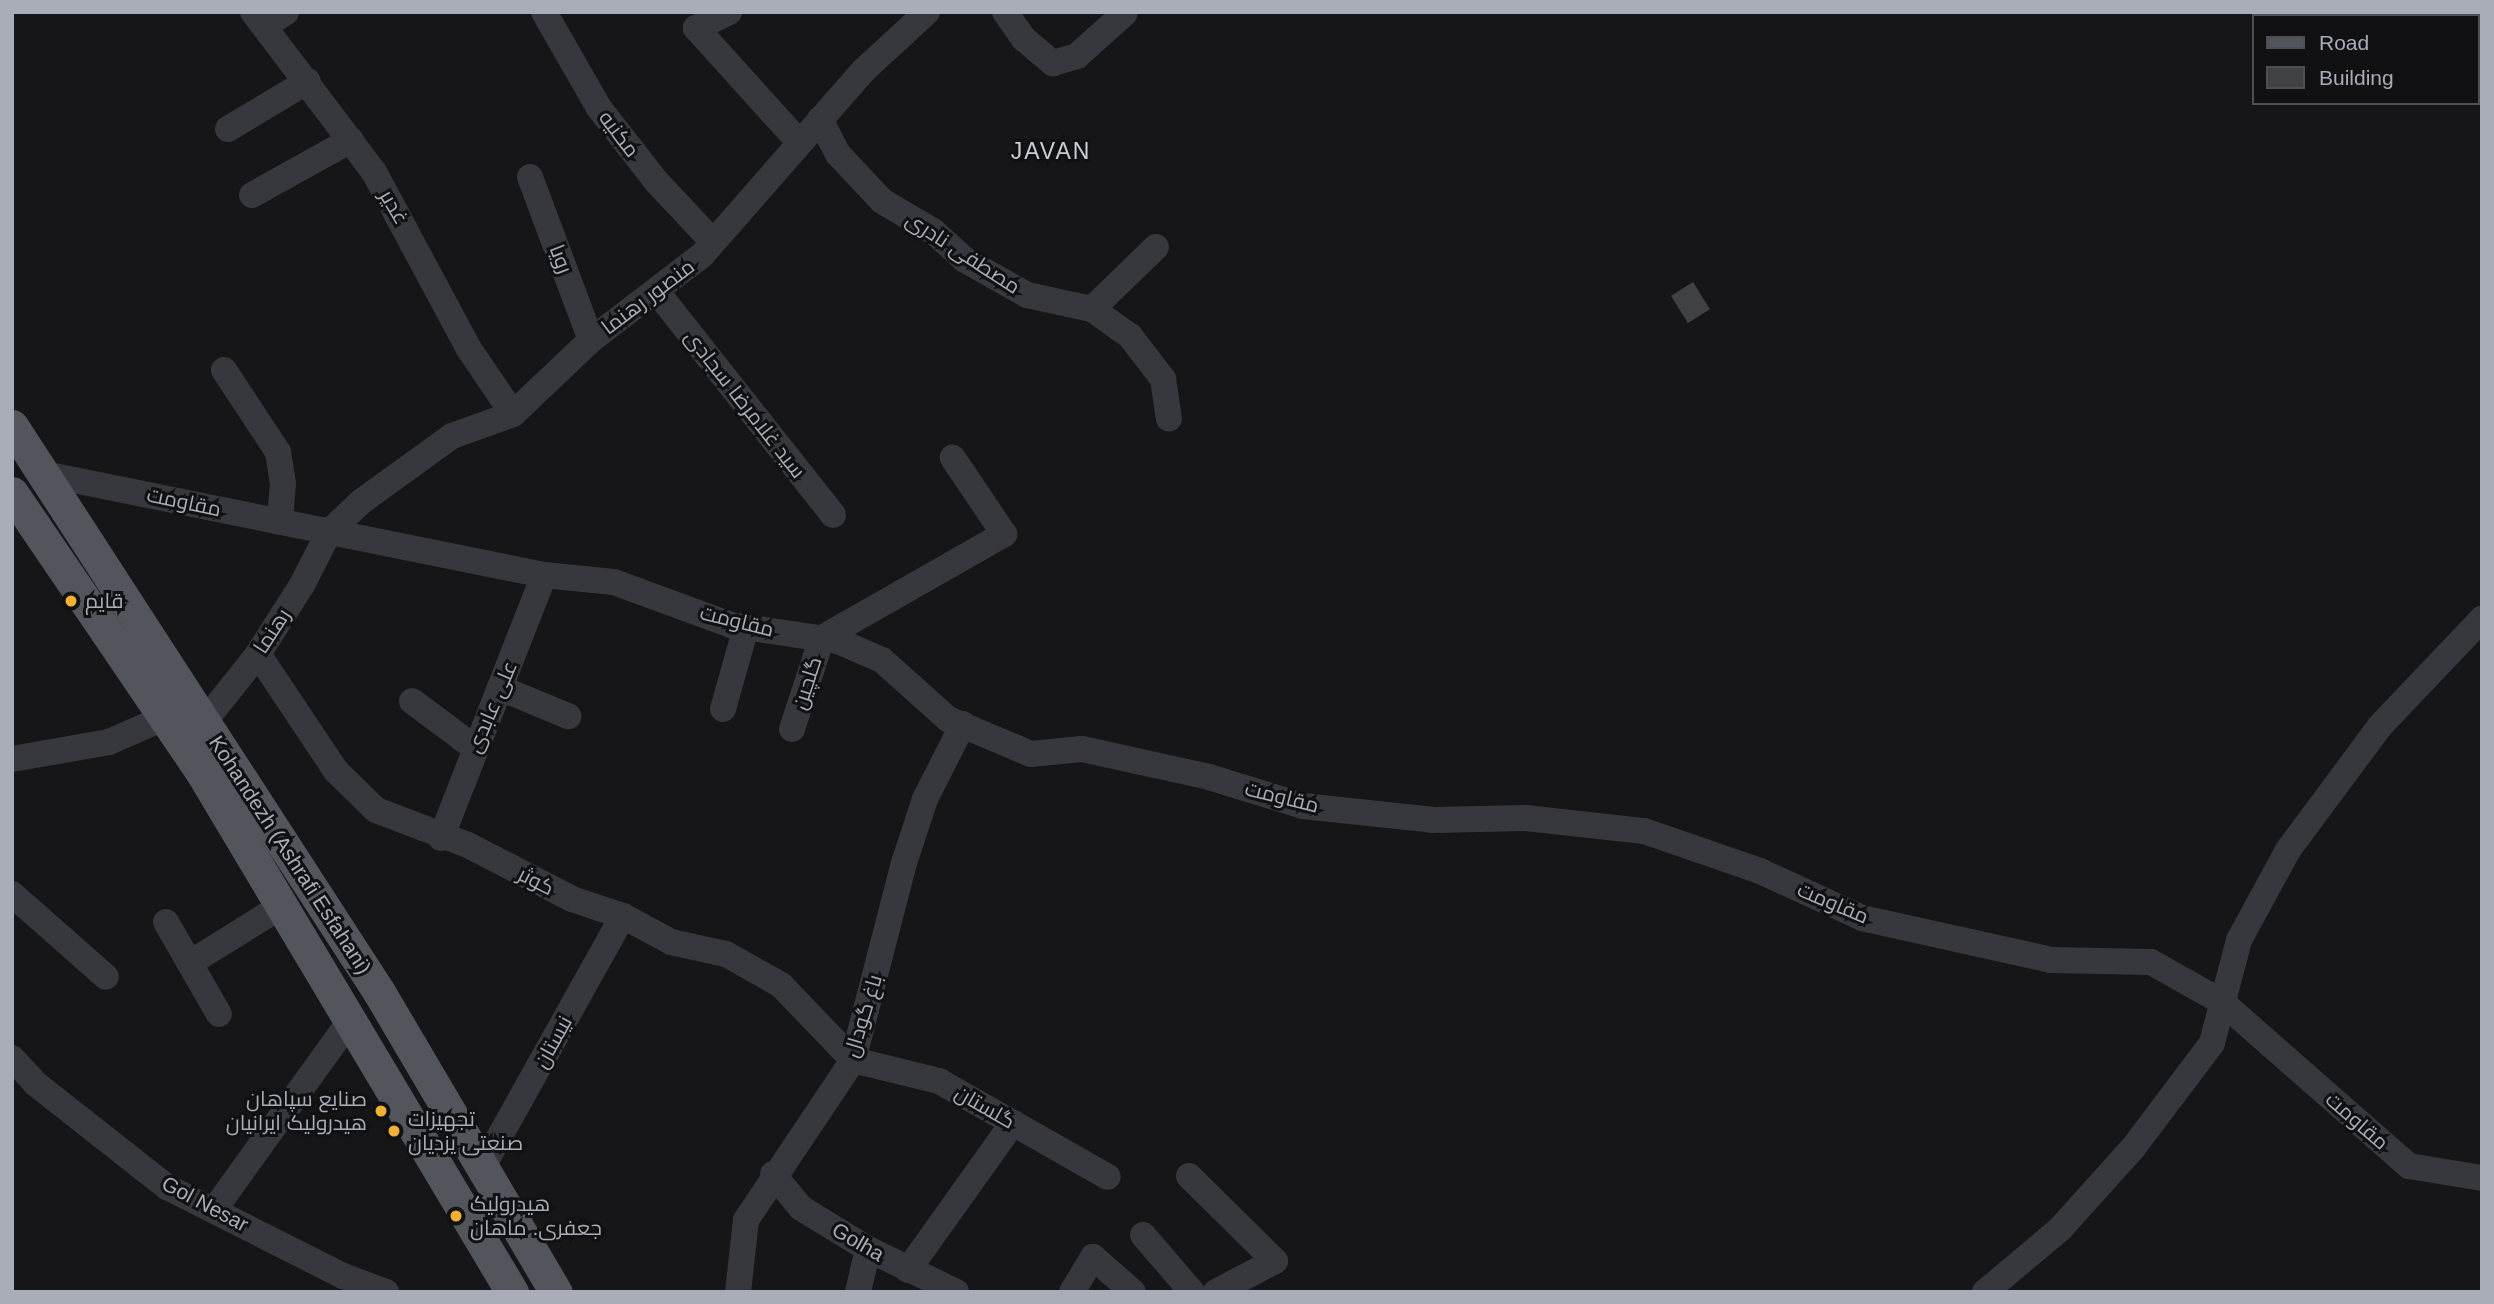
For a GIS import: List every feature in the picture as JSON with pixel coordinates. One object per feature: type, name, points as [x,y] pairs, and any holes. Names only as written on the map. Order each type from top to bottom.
[{"type":"main road","name":"Kohandezh (Ashrafi Esfahani)","points":[[12,426],[308,882],[556,1292]]},
{"type":"main road","name":"Kohandezh (Ashrafi Esfahani)","points":[[16,509],[166,717],[201,771],[352,1018],[512,1292]]},
{"type":"main road","points":[[201,771],[233,799],[295,892],[308,882]]},
{"type":"main road","points":[[323,971],[343,960],[432,1097],[448,1110]]},
{"type":"street","name":"مکنیه","points":[[544,12],[599,108],[656,181],[713,242]]},
{"type":"street","points":[[729,12],[695,28],[799,142]]},
{"type":"street","name":"منصور رهنما","points":[[329,532],[362,501],[452,436],[513,414],[591,340],[657,292],[713,242],[820,119],[927,12]]},
{"type":"street","points":[[1005,12],[1024,39],[1053,63],[1077,56],[1125,13]]},
{"type":"street","name":"غدیر","points":[[268,17],[308,81],[351,140],[424,259],[469,349],[513,414]]},
{"type":"street","points":[[228,129],[308,81]]},
{"type":"street","name":"مصطفی نادری","points":[[820,119],[838,155],[881,201],[933,231],[965,260],[1027,295],[1092,309],[1130,336],[1163,379],[1169,419]]},
{"type":"street","points":[[251,195],[351,140]]},
{"type":"street","name":"رویا","points":[[530,177],[591,340]]},
{"type":"street","points":[[1092,309],[1156,247]]},
{"type":"street","name":"سید غلامرضا سجادی","points":[[657,292],[833,516]]},
{"type":"street","points":[[224,370],[278,452],[283,484],[280,522]]},
{"type":"street","points":[[822,638],[1004,534],[953,458]]},
{"type":"street","name":"مقاومت","points":[[44,474],[544,575],[614,583],[746,627],[838,640],[882,660],[948,719],[1031,754],[1082,749],[1209,777],[1303,806],[1433,820],[1527,818],[1644,831],[1760,871],[1862,918],[2051,960],[2151,962],[2222,1002],[2409,1166],[2482,1178]]},
{"type":"street","name":"رهنما","points":[[204,722],[258,654],[302,585],[329,532]]},
{"type":"street","name":"علی عابدی","points":[[441,838],[544,575]]},
{"type":"street","points":[[1985,1292],[2060,1229],[2133,1148],[2212,1043],[2239,940],[2288,850],[2380,726],[2482,618]]},
{"type":"street","points":[[723,709],[746,627]]},
{"type":"street","name":"گلچین","points":[[792,729],[822,638]]},
{"type":"street","name":"کوثر","points":[[258,654],[336,771],[376,810],[441,838],[468,845],[572,899],[623,915],[671,942],[726,954],[781,985],[853,1059]]},
{"type":"street","points":[[500,688],[568,716]]},
{"type":"street","points":[[412,701],[475,748]]},
{"type":"street","points":[[12,759],[109,742],[166,717]]},
{"type":"street","name":"باغ گودال","points":[[738,1292],[746,1220],[773,1174],[853,1059],[904,863],[925,799],[963,724]]},
{"type":"street","points":[[12,894],[106,977]]},
{"type":"street","points":[[190,963],[283,905]]},
{"type":"street","name":"نیستان","points":[[482,1168],[623,915]]},
{"type":"street","points":[[166,922],[219,1014]]},
{"type":"street","points":[[214,1210],[352,1018]]},
{"type":"street","name":"Gol Nesar","points":[[12,1058],[36,1084],[167,1187],[343,1276],[386,1292]]},
{"type":"street","name":"گلستان","points":[[853,1059],[939,1081],[1108,1177]]},
{"type":"street","points":[[908,1270],[1013,1123]]},
{"type":"street","name":"Golha","points":[[773,1174],[801,1208],[868,1249],[956,1292]]},
{"type":"street","points":[[1189,1176],[1275,1261],[1216,1292]]},
{"type":"street","points":[[1143,1235],[1192,1292]]},
{"type":"street","points":[[858,1292],[868,1249]]},
{"type":"street","points":[[1072,1292],[1093,1257],[1133,1292]]},
{"type":"building","points":[[1693,282],[1710,309],[1688,323],[1671,296]]},
{"type":"place","name":"قایم","points":[[71,601]]},
{"type":"place","name":"صنایع سپاهان هیدرولیک ایرانیان","points":[[381,1111]]},
{"type":"place","name":"تجهیزات صنعتی یزدیان","points":[[394,1131]]},
{"type":"place","name":"هیدرولیک جعفری. ماهان","points":[[456,1216]]},
{"type":"district","name":"JAVAN","points":[[1051,151]]}]
